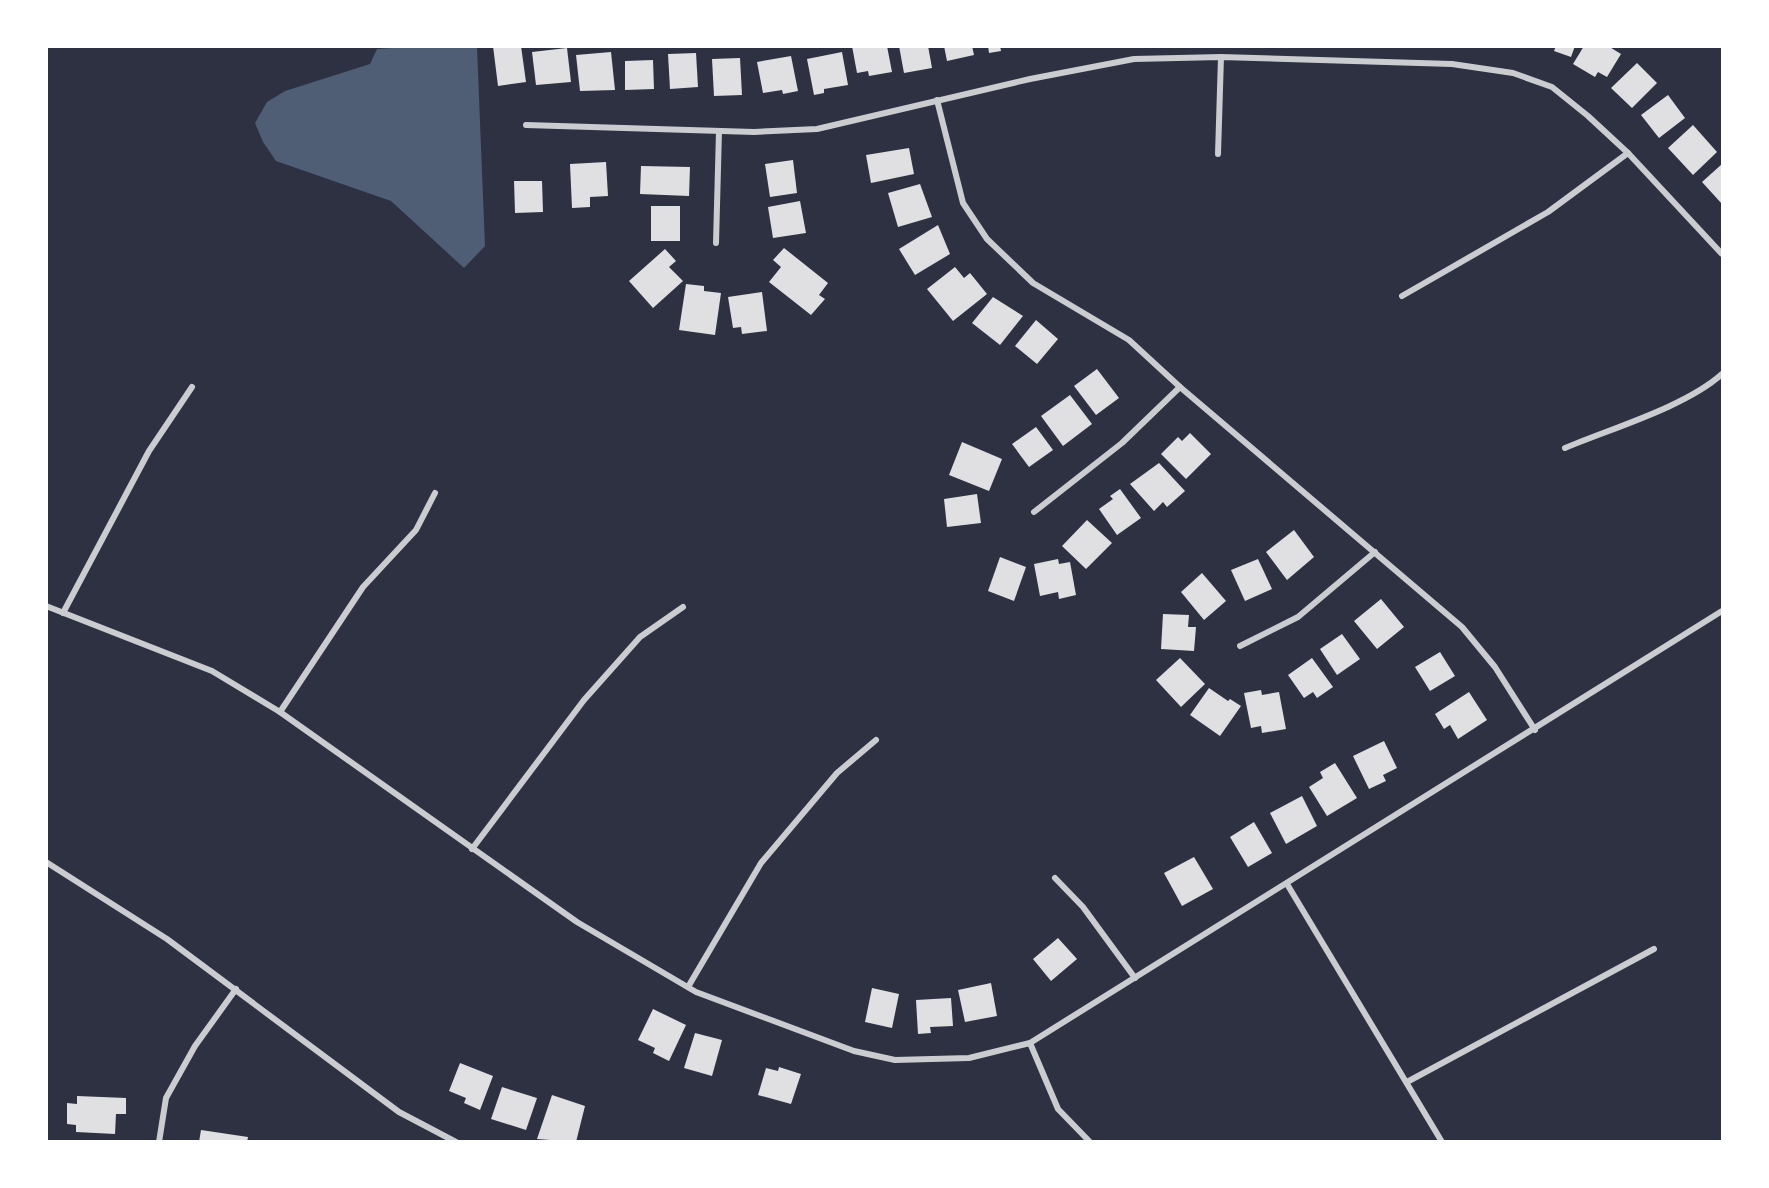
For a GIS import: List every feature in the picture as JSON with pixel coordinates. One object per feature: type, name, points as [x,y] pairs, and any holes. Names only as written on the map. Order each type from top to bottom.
[{"type":"street","points":[[1218,154],[1221,57]]},
{"type":"street","points":[[526,125],[754,132],[817,129],[937,100],[1134,59],[1221,57],[1452,64],[1513,73],[1552,87],[1628,153],[1722,254]]},
{"type":"street","points":[[937,100],[963,203],[987,239],[1033,283],[1129,340],[1180,387],[1462,627],[1495,667],[1535,730]]},
{"type":"street","points":[[716,243],[719,131]]},
{"type":"street","points":[[1402,296],[1548,212],[1628,153]]},
{"type":"street","points":[[1565,448],[1671,404],[1710,384],[1722,374]]},
{"type":"street","points":[[63,613],[149,451],[192,387]]},
{"type":"street","points":[[1034,512],[1122,443],[1180,387]]},
{"type":"street","points":[[280,712],[363,587],[416,530],[435,493]]},
{"type":"street","points":[[1240,646],[1298,617],[1375,552]]},
{"type":"street","points":[[46,606],[212,671],[280,712],[577,922],[688,987],[854,1051],[896,1060],[969,1058],[1030,1043],[1535,730],[1722,611]]},
{"type":"street","points":[[472,849],[584,700],[640,637],[683,607]]},
{"type":"street","points":[[688,987],[761,863],[837,773],[876,740]]},
{"type":"street","points":[[46,862],[167,939],[399,1112],[456,1142]]},
{"type":"street","points":[[1055,878],[1083,908],[1135,978]]},
{"type":"street","points":[[1287,884],[1442,1142]]},
{"type":"street","points":[[1407,1082],[1654,949]]},
{"type":"street","points":[[159,1142],[166,1098],[195,1046],[236,989]]},
{"type":"street","points":[[1030,1043],[1058,1109],[1090,1142]]},
{"type":"water","points":[[422,46],[477,47],[485,246],[464,268],[391,201],[276,161],[263,142],[255,123],[267,102],[285,91],[370,64],[377,49]]},
{"type":"building","points":[[493,46],[521,46],[526,82],[498,86]]},
{"type":"building","points":[[852,46],[887,46],[892,72],[869,76],[868,71],[857,73]]},
{"type":"building","points":[[899,46],[928,46],[932,68],[904,73]]},
{"type":"building","points":[[944,46],[972,46],[974,55],[947,61]]},
{"type":"building","points":[[988,46],[1000,46],[1001,51],[989,53]]},
{"type":"building","points":[[1556,46],[1575,46],[1571,57],[1554,51]]},
{"type":"building","points":[[1584,46],[1608,46],[1621,54],[1607,77],[1598,72],[1595,77],[1573,64]]},
{"type":"building","points":[[567,48],[571,82],[536,85],[532,52]]},
{"type":"building","points":[[611,52],[615,90],[580,91],[576,55]]},
{"type":"building","points":[[842,52],[848,85],[824,89],[824,93],[814,95],[807,59]]},
{"type":"building","points":[[696,53],[698,87],[670,89],[668,54]]},
{"type":"building","points":[[791,56],[798,91],[783,94],[782,90],[763,93],[757,62]]},
{"type":"building","points":[[740,58],[742,95],[714,96],[712,59]]},
{"type":"building","points":[[653,60],[654,89],[625,90],[625,61]]},
{"type":"building","points":[[1637,63],[1657,83],[1632,108],[1611,88]]},
{"type":"building","points":[[1668,95],[1685,118],[1659,138],[1641,115]]},
{"type":"building","points":[[1693,125],[1717,152],[1693,175],[1668,148]]},
{"type":"building","points":[[909,148],[914,174],[871,183],[866,155]]},
{"type":"building","points":[[793,160],[797,193],[770,197],[765,164]]},
{"type":"building","points":[[606,162],[608,196],[590,197],[590,207],[572,208],[570,164]]},
{"type":"building","points":[[1722,164],[1722,204],[1702,182]]},
{"type":"building","points":[[641,166],[690,167],[689,196],[640,194]]},
{"type":"building","points":[[514,181],[542,181],[543,212],[515,213]]},
{"type":"building","points":[[920,184],[932,217],[898,227],[888,193]]},
{"type":"building","points":[[800,201],[806,233],[773,238],[768,207]]},
{"type":"building","points":[[651,206],[680,206],[680,241],[651,241]]},
{"type":"building","points":[[938,225],[950,254],[915,275],[899,249]]},
{"type":"building","points":[[784,248],[828,283],[819,295],[825,299],[811,315],[769,282],[781,267],[773,260]]},
{"type":"building","points":[[665,249],[676,261],[669,267],[683,281],[653,308],[629,281]]},
{"type":"building","points":[[955,267],[964,278],[970,273],[987,294],[953,321],[927,289]]},
{"type":"building","points":[[686,284],[704,286],[704,291],[721,293],[715,335],[679,330]]},
{"type":"building","points":[[762,292],[767,331],[742,334],[741,327],[733,328],[728,297]]},
{"type":"building","points":[[993,297],[1023,316],[1000,345],[972,323]]},
{"type":"building","points":[[1036,320],[1058,339],[1037,364],[1015,346]]},
{"type":"building","points":[[1097,369],[1119,398],[1096,415],[1074,386]]},
{"type":"building","points":[[1070,395],[1092,424],[1063,446],[1041,416]]},
{"type":"building","points":[[1036,427],[1053,450],[1029,467],[1012,444]]},
{"type":"building","points":[[1190,433],[1211,454],[1186,479],[1161,454],[1178,437],[1182,441]]},
{"type":"building","points":[[962,442],[1002,459],[989,491],[949,475]]},
{"type":"building","points":[[1159,463],[1185,491],[1167,507],[1163,502],[1154,511],[1130,484]]},
{"type":"building","points":[[1120,489],[1141,518],[1117,535],[1099,509],[1113,499],[1110,496]]},
{"type":"building","points":[[977,494],[981,523],[947,527],[944,499]]},
{"type":"building","points":[[1087,520],[1112,543],[1086,569],[1062,546]]},
{"type":"building","points":[[1294,530],[1314,557],[1287,580],[1266,552]]},
{"type":"building","points":[[1000,557],[1026,567],[1014,601],[988,591]]},
{"type":"building","points":[[1058,559],[1059,564],[1070,562],[1076,595],[1059,599],[1058,592],[1040,596],[1034,564]]},
{"type":"building","points":[[1258,559],[1272,589],[1245,601],[1231,570]]},
{"type":"building","points":[[1202,573],[1226,601],[1204,620],[1181,592]]},
{"type":"building","points":[[1381,599],[1404,627],[1377,649],[1354,621]]},
{"type":"building","points":[[1163,614],[1189,615],[1188,627],[1196,627],[1194,651],[1161,649]]},
{"type":"building","points":[[1342,634],[1360,659],[1337,675],[1320,649]]},
{"type":"building","points":[[1440,652],[1455,676],[1430,691],[1415,667]]},
{"type":"building","points":[[1180,658],[1205,684],[1181,707],[1156,680]]},
{"type":"building","points":[[1312,658],[1333,687],[1317,698],[1313,692],[1304,698],[1288,675]]},
{"type":"building","points":[[1209,688],[1228,701],[1230,699],[1241,706],[1220,736],[1190,715]]},
{"type":"building","points":[[1261,690],[1262,695],[1279,692],[1286,729],[1262,733],[1261,726],[1251,728],[1244,693]]},
{"type":"building","points":[[1469,692],[1487,720],[1458,739],[1450,725],[1444,729],[1435,714]]},
{"type":"building","points":[[1384,741],[1397,768],[1383,775],[1386,781],[1369,789],[1353,756]]},
{"type":"building","points":[[1335,763],[1357,798],[1327,816],[1309,787],[1323,778],[1320,772]]},
{"type":"building","points":[[1302,796],[1317,826],[1286,844],[1270,813]]},
{"type":"building","points":[[1254,822],[1272,853],[1248,867],[1230,837]]},
{"type":"building","points":[[1194,857],[1213,889],[1182,906],[1164,873]]},
{"type":"building","points":[[1058,938],[1077,959],[1051,981],[1033,959]]},
{"type":"building","points":[[991,983],[997,1016],[965,1022],[958,990]]},
{"type":"building","points":[[872,988],[899,994],[892,1028],[865,1022]]},
{"type":"building","points":[[951,998],[953,1026],[930,1027],[931,1033],[918,1034],[916,1000]]},
{"type":"building","points":[[653,1009],[686,1025],[669,1061],[653,1053],[655,1048],[638,1040]]},
{"type":"building","points":[[695,1033],[722,1040],[712,1076],[684,1068]]},
{"type":"building","points":[[460,1063],[493,1076],[480,1110],[464,1103],[466,1098],[449,1091]]},
{"type":"building","points":[[779,1067],[801,1074],[791,1104],[758,1095],[766,1068],[778,1071]]},
{"type":"building","points":[[502,1087],[537,1098],[526,1130],[491,1119]]},
{"type":"building","points":[[552,1095],[585,1106],[576,1142],[537,1139]]},
{"type":"building","points":[[77,1096],[126,1098],[126,1114],[116,1114],[115,1134],[76,1132],[76,1125],[67,1124],[67,1103],[77,1104]]},
{"type":"building","points":[[201,1130],[248,1137],[247,1142],[199,1142]]}]
